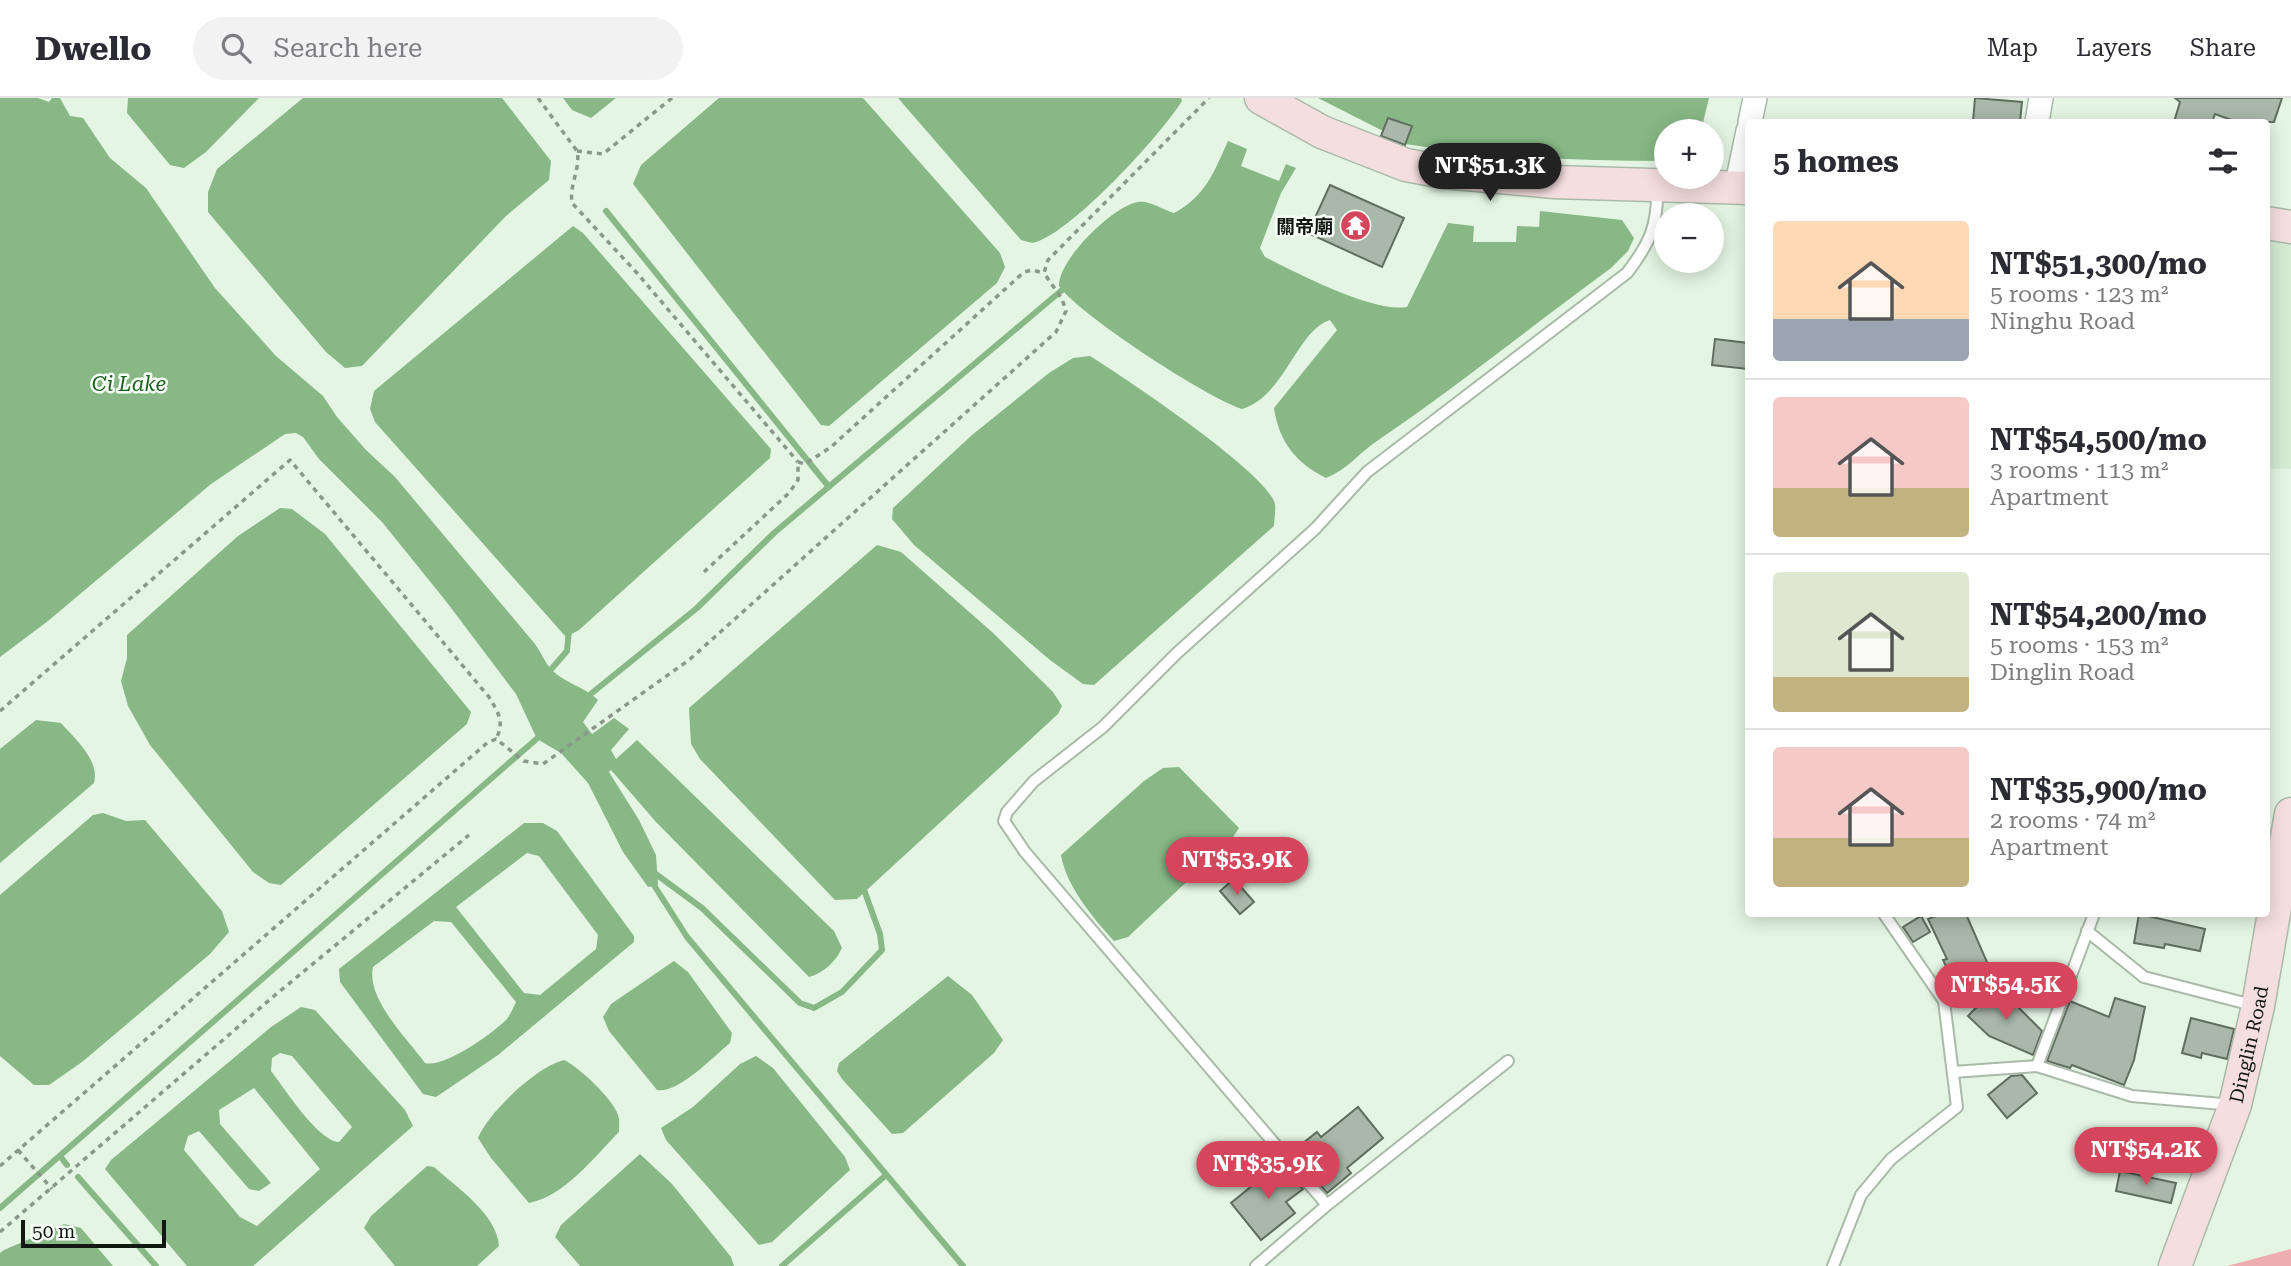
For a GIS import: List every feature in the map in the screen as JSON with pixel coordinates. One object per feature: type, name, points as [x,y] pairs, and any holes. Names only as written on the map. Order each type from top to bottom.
[{"type":"main road","points":[[1261,98],[1322,132],[1406,165],[1490,177],[1654,186]]},
{"type":"main road","points":[[1724,188],[1742,188]]},
{"type":"main road","points":[[2270,224],[2291,227]]},
{"type":"main road","name":"Dinglin Road","points":[[2175,1266],[2235,1105],[2258,1006],[2291,814]]},
{"type":"street","points":[[1751,119],[1755,98]]},
{"type":"street","points":[[2038,119],[2041,98]]},
{"type":"street","points":[[1742,188],[1745,160]]},
{"type":"lane","points":[[1327,1205],[1025,852],[1004,821],[1007,812],[1034,781],[1103,727],[1177,653],[1305,538],[1367,471],[1626,272],[1639,256],[1657,223],[1657,189]]},
{"type":"lane","points":[[1833,1266],[1861,1195],[1891,1159],[1957,1107],[1944,1001],[1886,917]]},
{"type":"lane","points":[[2037,1066],[2093,917]]},
{"type":"lane","points":[[2087,931],[2144,977],[2258,1006]]},
{"type":"lane","points":[[1256,1266],[1327,1205],[1508,1061]]},
{"type":"lane","points":[[1954,1072],[2037,1066],[2132,1096],[2235,1105]]},
{"type":"path","points":[[496,739],[524,761],[543,764],[689,660],[1014,373],[1063,322],[1066,311],[1062,299],[1044,273],[1032,270],[1024,272],[817,458],[805,464],[798,462],[637,273],[572,203],[570,192],[579,159],[577,151],[538,98]]},
{"type":"path","points":[[577,151],[603,153],[672,98]]},
{"type":"path","points":[[1044,273],[1048,260],[1209,98]]},
{"type":"path","points":[[0,711],[290,460],[489,697],[501,716],[501,730],[496,739],[487,743],[0,1166]]},
{"type":"path","points":[[704,572],[789,493],[798,480],[798,462]]},
{"type":"path","points":[[0,1232],[263,1005],[469,835]]},
{"type":"path","points":[[18,1150],[52,1189]]},
{"type":"shaded area","points":[[2270,231],[2291,234],[2291,469],[2270,468]]},
{"type":"shaded area","points":[[2291,1249],[2291,1266],[2227,1266]]},
{"type":"water","name":"Ci Lake","points":[[0,98],[38,98],[49,102],[52,98],[60,98],[70,116],[83,118],[110,158],[146,188],[215,288],[276,356],[323,396],[337,417],[366,450],[395,477],[535,644],[550,668],[598,700],[583,722],[592,734],[614,718],[629,729],[611,750],[616,759],[637,740],[834,931],[842,948],[829,966],[809,977],[656,822],[611,770],[609,772],[639,820],[656,855],[658,885],[648,887],[623,852],[588,783],[561,753],[537,739],[516,694],[445,600],[382,522],[319,459],[303,437],[296,433],[285,434],[211,484],[48,621],[0,657]]},
{"type":"water","points":[[128,98],[259,98],[206,152],[184,168],[170,165],[127,113]]},
{"type":"water","points":[[303,98],[502,98],[551,161],[549,180],[506,216],[362,366],[345,368],[326,352],[208,212],[208,192],[217,169]]},
{"type":"water","points":[[563,98],[616,98],[591,118],[572,110]]},
{"type":"water","points":[[719,98],[863,98],[1000,253],[1005,267],[997,283],[829,426],[821,425],[633,184],[641,165]]},
{"type":"water","points":[[898,98],[1181,98],[1182,101],[1136,158],[1093,201],[1052,234],[1032,243],[1021,240]]},
{"type":"water","points":[[1318,98],[1709,98],[1704,119],[1654,119],[1654,161],[1535,157],[1405,144],[1411,126],[1389,118],[1383,131]]},
{"type":"water","points":[[1228,141],[1247,149],[1241,166],[1279,181],[1286,164],[1296,168],[1281,193],[1260,248],[1265,257],[1335,290],[1375,304],[1407,307],[1448,223],[1474,226],[1473,242],[1516,242],[1517,226],[1539,227],[1540,211],[1622,220],[1634,238],[1628,251],[1611,268],[1347,466],[1326,478],[1306,466],[1291,450],[1280,431],[1274,408],[1337,330],[1330,320],[1308,336],[1269,391],[1257,402],[1242,409],[1201,389],[1144,354],[1071,299],[1059,286],[1067,262],[1089,236],[1115,213],[1138,202],[1174,213],[1185,207],[1207,183]]},
{"type":"water","points":[[573,226],[583,233],[771,449],[770,458],[579,630],[566,637],[375,422],[370,409],[374,391]]},
{"type":"water","points":[[1090,356],[1161,403],[1222,449],[1248,471],[1275,504],[1274,526],[1094,685],[1083,684],[1050,660],[914,545],[892,519],[893,508],[972,435],[1049,373],[1073,358]]},
{"type":"water","points":[[280,508],[292,509],[325,534],[471,712],[467,724],[281,885],[269,883],[253,872],[150,745],[128,706],[121,681],[127,658],[127,635],[238,536]]},
{"type":"water","points":[[877,545],[901,552],[992,632],[1053,692],[1062,706],[1058,714],[857,899],[835,900],[700,759],[691,744],[689,708]]},
{"type":"water","points":[[36,720],[61,723],[73,736],[90,758],[95,774],[94,783],[0,863],[0,749]]},
{"type":"water","points":[[1179,767],[1239,828],[1231,840],[1128,937],[1114,941],[1075,890],[1061,855],[1144,781],[1163,768]]},
{"type":"water","points":[[103,813],[126,821],[145,820],[222,911],[229,932],[210,954],[82,1062],[49,1085],[34,1085],[0,1056],[0,895],[93,815]]},
{"type":"water","points":[[524,823],[543,823],[557,831],[634,936],[634,942],[498,1055],[436,1097],[423,1094],[340,982],[339,969]],"holes":[[[527,853],[539,856],[598,935],[596,949],[540,995],[524,993],[456,907]],[[434,921],[451,922],[516,1002],[505,1021],[478,1042],[443,1061],[425,1063],[390,1018],[372,979],[373,967]]]},
{"type":"water","points":[[674,961],[688,972],[732,1033],[730,1043],[685,1081],[665,1090],[657,1090],[609,1031],[603,1017],[611,1004]]},
{"type":"water","points":[[948,976],[972,995],[1003,1040],[994,1053],[903,1133],[892,1134],[842,1079],[837,1071],[839,1063]]},
{"type":"water","points":[[301,1007],[315,1010],[405,1110],[413,1126],[253,1266],[187,1266],[105,1169],[111,1160],[271,1027]],"holes":[[[280,1053],[292,1056],[352,1127],[339,1142],[321,1133],[312,1124],[271,1071],[272,1058]],[[254,1088],[320,1169],[257,1226],[240,1217],[184,1150],[188,1136],[199,1131],[249,1189],[259,1191],[271,1183],[220,1124],[219,1110]]]},
{"type":"water","points":[[756,1056],[773,1068],[845,1157],[850,1170],[772,1242],[759,1245],[666,1140],[661,1128],[693,1107],[740,1064]]},
{"type":"water","points":[[564,1060],[586,1076],[610,1101],[619,1117],[619,1132],[567,1184],[542,1199],[529,1203],[491,1158],[478,1138],[492,1116],[527,1081],[540,1071]]},
{"type":"water","points":[[640,1154],[672,1184],[731,1257],[734,1266],[580,1266],[555,1237],[561,1225]]},
{"type":"water","points":[[427,1166],[434,1167],[464,1192],[483,1212],[497,1234],[499,1246],[477,1266],[395,1266],[364,1228],[371,1216]]},
{"type":"water","points":[[64,1224],[81,1228],[113,1266],[0,1266],[0,1253],[4,1250]]},
{"type":"building","points":[[1975,98],[2022,102],[2020,119],[1973,119]]},
{"type":"building","points":[[2175,98],[2282,98],[2274,122],[2270,122],[2270,119],[2229,119],[2215,114],[2213,119],[2175,119],[2180,102]]},
{"type":"building","points":[[1388,118],[1412,126],[1405,145],[1381,136]]},
{"type":"building","name":"關帝廟","points":[[1330,185],[1404,218],[1382,267],[1308,233]]},
{"type":"building","points":[[1715,339],[1745,343],[1745,369],[1712,365]]},
{"type":"building","points":[[1234,879],[1254,902],[1240,914],[1220,891]]},
{"type":"building","points":[[1922,917],[1930,932],[1913,942],[1903,927]]},
{"type":"building","points":[[1967,917],[1990,969],[1955,985],[1943,960],[1947,959],[1928,919]]},
{"type":"building","points":[[2138,917],[2152,917],[2205,929],[2200,951],[2165,944],[2164,948],[2134,943]]},
{"type":"building","points":[[1997,986],[2042,1031],[2033,1055],[1989,1036],[1968,1016]]},
{"type":"building","points":[[2115,998],[2145,1007],[2134,1060],[2124,1085],[2072,1065],[2070,1068],[2047,1061],[2070,1001],[2109,1017]]},
{"type":"building","points":[[2191,1018],[2234,1029],[2227,1059],[2202,1053],[2201,1058],[2182,1053]]},
{"type":"building","points":[[2022,1075],[2037,1093],[2007,1118],[1988,1095],[2011,1076]]},
{"type":"building","points":[[1358,1107],[1383,1138],[1347,1168],[1351,1173],[1327,1193],[1292,1152],[1317,1132],[1321,1137]]},
{"type":"building","points":[[1280,1163],[1303,1189],[1286,1202],[1295,1213],[1261,1240],[1231,1203]]},
{"type":"building","points":[[2120,1171],[2176,1183],[2171,1203],[2116,1191]]},
{"type":"waterway","points":[[606,211],[829,487]]},
{"type":"waterway","points":[[587,697],[697,608],[774,533],[1068,285]]},
{"type":"waterway","points":[[547,674],[567,651],[569,630]]},
{"type":"waterway","points":[[0,1208],[541,735]]},
{"type":"waterway","points":[[649,869],[702,908],[800,1003],[814,1008],[842,992],[882,950],[880,934],[863,887]]},
{"type":"waterway","points":[[650,879],[687,937],[963,1266]]},
{"type":"waterway","points":[[60,1156],[67,1165]]},
{"type":"waterway","points":[[782,1266],[886,1175]]},
{"type":"waterway","points":[[78,1177],[156,1266]]},
{"type":"place","name":"關帝廟","points":[[1356,226]]}]
